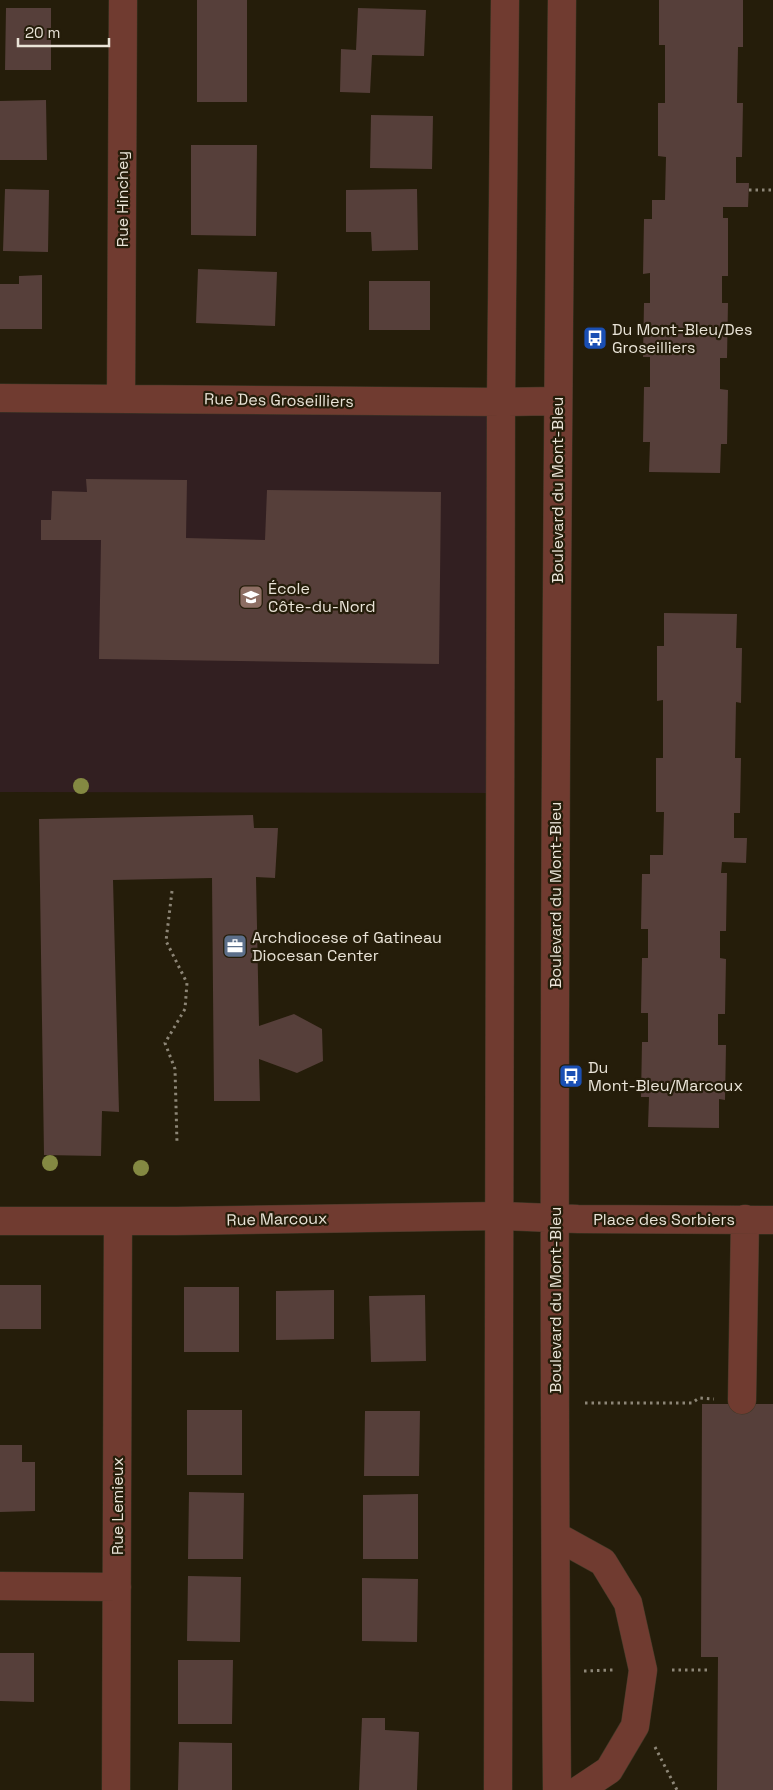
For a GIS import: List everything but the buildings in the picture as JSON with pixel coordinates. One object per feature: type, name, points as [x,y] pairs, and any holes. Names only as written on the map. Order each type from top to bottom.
[{"type":"street","name":"Rue Hinchey","points":[[121,398],[123,0]]},
{"type":"street","points":[[498,1790],[501,402],[506,0]]},
{"type":"street","name":"Boulevard du Mont-Bleu","points":[[557,1790],[554,1218],[557,401],[562,0]]},
{"type":"street","name":"Rue Des Groseilliers","points":[[0,398],[557,401]]},
{"type":"street","name":"Rue Marcoux","points":[[0,1221],[499,1216],[554,1218]]},
{"type":"street","name":"Place des Sorbiers","points":[[554,1218],[773,1220]]},
{"type":"street","points":[[742,1400],[745,1219]]},
{"type":"street","name":"Rue Lemieux","points":[[116,1790],[118,1221]]},
{"type":"street","points":[[556,1536],[603,1562],[628,1603],[643,1670],[635,1726],[609,1770],[579,1790]]},
{"type":"street","points":[[0,1586],[117,1587]]},
{"type":"path","points":[[748,190],[773,190]]},
{"type":"path","points":[[172,891],[166,941],[187,983],[185,1009],[165,1043],[175,1069],[177,1143]]},
{"type":"path","points":[[579,1403],[692,1403],[699,1398],[742,1400]]},
{"type":"shaded area","name":"École Côte-du-Nord","points":[[0,398],[501,402],[501,793],[0,792]]},
{"type":"place","name":"Du Mont-Bleu/Des Groseilliers","points":[[595,338]]},
{"type":"place","name":"École Côte-du-Nord","points":[[251,597]]},
{"type":"place","name":"Archdiocese of Gatineau Diocesan Center","points":[[235,946]]},
{"type":"place","name":"Du Mont-Bleu/Marcoux","points":[[571,1076]]}]
